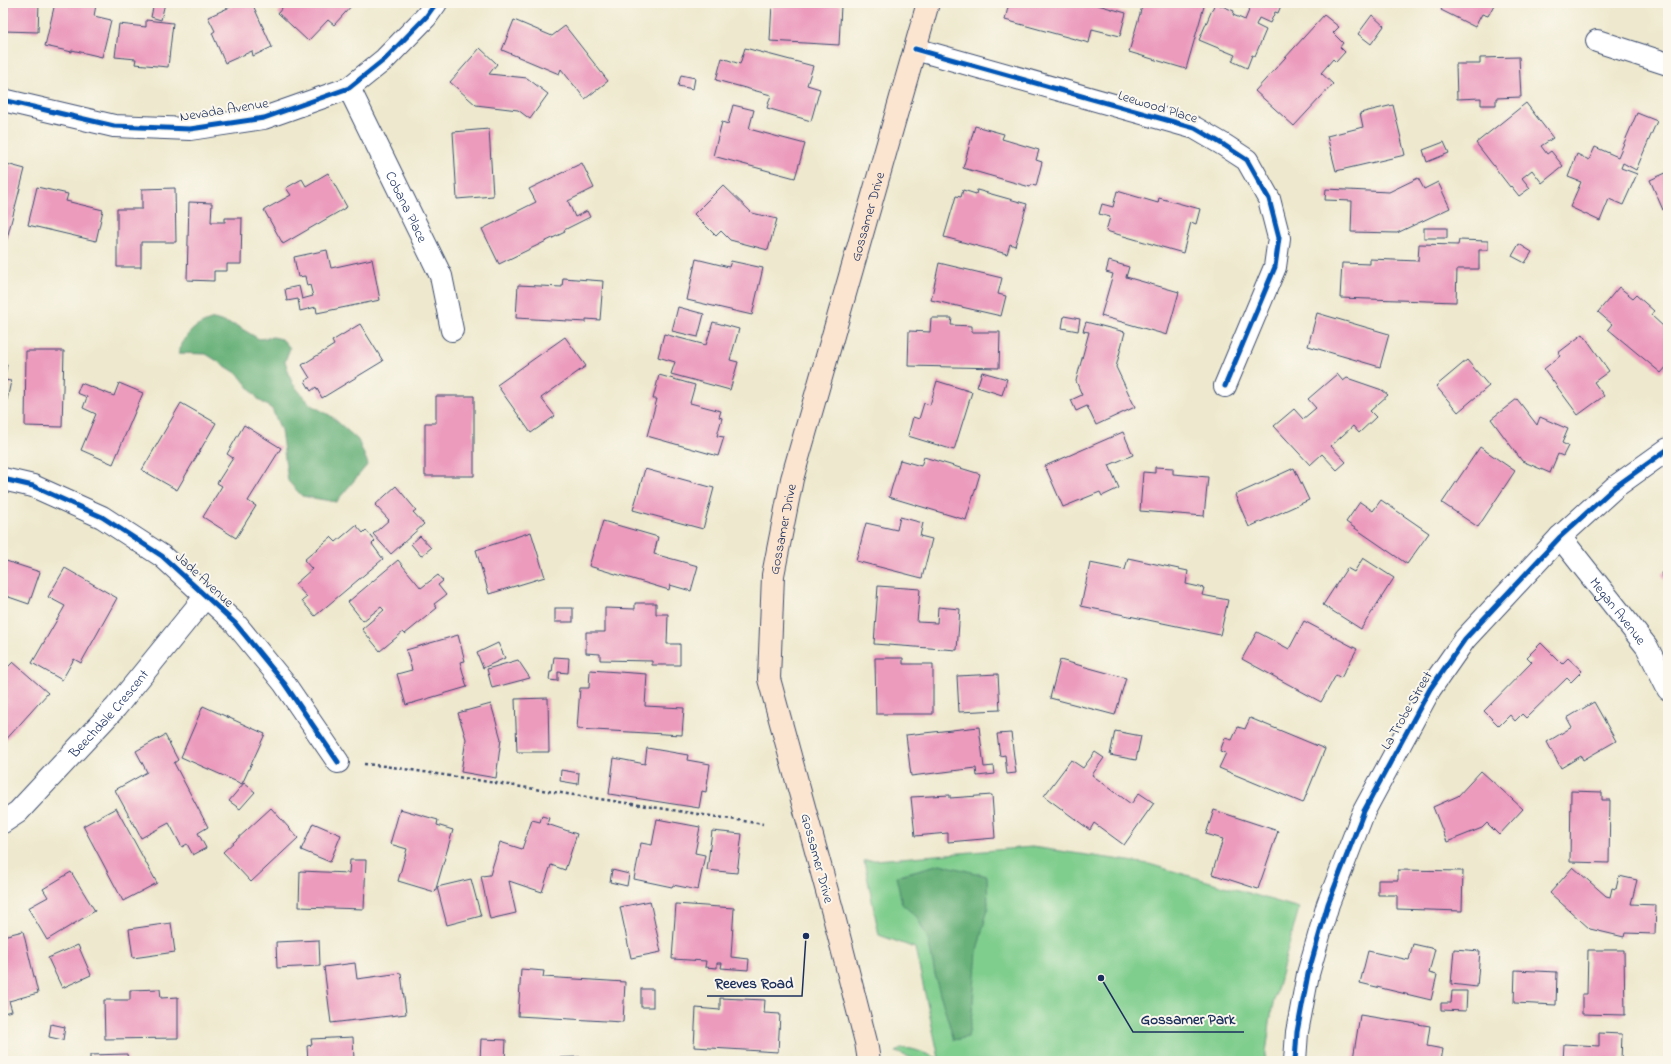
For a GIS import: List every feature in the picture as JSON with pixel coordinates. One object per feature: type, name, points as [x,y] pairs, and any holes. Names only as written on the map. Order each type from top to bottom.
[{"type":"main road","name":"Gossamer Drive","points":[[869,1061],[866,1042],[837,928],[769,679],[772,583],[792,479],[928,3]]},
{"type":"street","name":"Nevada Avenue","points":[[3,100],[114,126],[190,129],[264,118],[348,88],[385,59],[426,17],[436,3]]},
{"type":"street","points":[[1597,41],[1668,64]]},
{"type":"street","name":"Leewood Place","points":[[915,49],[1195,128],[1224,144],[1247,160],[1270,199],[1279,238],[1275,267],[1225,386]]},
{"type":"street","name":"Cobana Place","points":[[348,88],[441,276],[452,330]]},
{"type":"street","name":"La Trobe Street","points":[[1295,1061],[1297,1032],[1308,974],[1328,904],[1364,811],[1430,689],[1465,639],[1560,537],[1615,487],[1668,449]]},
{"type":"street","name":"Jade Avenue","points":[[3,479],[33,486],[102,517],[162,556],[235,623],[284,683],[338,762]]},
{"type":"street","name":"Megan Avenue","points":[[1560,537],[1646,647],[1668,689]]},
{"type":"street","name":"Beechdale Crescent","points":[[3,822],[18,812],[116,707],[206,596]]},
{"type":"path","points":[[338,762],[384,766],[763,824]]},
{"type":"green space","points":[[214,319],[237,326],[259,339],[273,337],[282,339],[290,348],[285,361],[292,383],[311,405],[331,416],[358,440],[368,464],[336,502],[302,496],[288,481],[281,430],[272,409],[259,400],[238,374],[206,354],[178,353],[184,340],[196,327]]},
{"type":"green space","points":[[1032,847],[1149,864],[1299,908],[1272,1008],[1265,1061],[919,1061],[896,1052],[906,1048],[917,1050],[939,1058],[915,948],[879,935],[864,861]]},
{"type":"green space","points":[[940,864],[987,876],[988,908],[977,951],[972,1014],[968,1037],[954,1040],[937,984],[928,939],[917,917],[902,904],[896,876]]},
{"type":"building","points":[[3,3],[39,3],[38,32],[3,31]]},
{"type":"building","points":[[55,3],[89,3],[96,5],[94,16],[111,20],[102,57],[45,46]]},
{"type":"building","points":[[154,3],[165,3],[161,20],[151,17]]},
{"type":"building","points":[[239,3],[252,3],[272,47],[253,56],[252,51],[225,63],[212,33],[215,31],[208,17]]},
{"type":"building","points":[[286,3],[354,3],[334,25],[328,20],[308,41],[278,13]]},
{"type":"building","points":[[772,3],[841,5],[839,45],[770,41]]},
{"type":"building","points":[[1009,3],[1091,3],[1126,13],[1120,36],[1092,29],[1089,43],[1005,20]]},
{"type":"building","points":[[1143,3],[1205,3],[1186,69],[1129,52]]},
{"type":"building","points":[[1215,3],[1234,11],[1233,15],[1245,20],[1252,3],[1282,3],[1278,13],[1275,12],[1270,23],[1259,18],[1256,25],[1266,30],[1255,56],[1252,55],[1247,68],[1232,61],[1235,55],[1199,40]]},
{"type":"building","points":[[1445,3],[1495,3],[1488,16],[1482,14],[1475,27],[1441,10]]},
{"type":"building","points":[[1324,15],[1339,27],[1333,33],[1343,43],[1340,47],[1345,52],[1336,62],[1333,59],[1321,73],[1333,84],[1294,126],[1255,91]]},
{"type":"building","points":[[1372,15],[1384,26],[1371,44],[1358,34]]},
{"type":"building","points":[[146,20],[173,23],[168,67],[135,64],[136,59],[115,57],[119,24],[146,27]]},
{"type":"building","points":[[514,20],[552,36],[565,26],[608,81],[585,99],[561,69],[559,74],[502,50]]},
{"type":"building","points":[[480,48],[497,64],[489,74],[527,78],[548,94],[530,119],[518,110],[476,105],[450,82]]},
{"type":"building","points":[[745,48],[813,66],[807,85],[820,89],[811,121],[767,108],[771,95],[716,80],[722,58],[740,64]]},
{"type":"building","points":[[1519,57],[1521,97],[1496,98],[1496,105],[1481,105],[1481,98],[1457,99],[1456,64],[1480,64],[1480,58]]},
{"type":"building","points":[[681,75],[695,78],[693,89],[678,86]]},
{"type":"building","points":[[1526,103],[1553,138],[1541,146],[1547,154],[1551,151],[1563,166],[1542,183],[1532,170],[1522,178],[1530,188],[1519,196],[1511,186],[1510,187],[1476,143]]},
{"type":"building","points":[[733,105],[754,110],[749,129],[805,144],[795,178],[713,156],[722,122],[728,124]]},
{"type":"building","points":[[1393,105],[1405,155],[1336,171],[1327,136],[1363,127],[1360,113]]},
{"type":"building","points":[[1637,113],[1657,121],[1636,170],[1623,163],[1621,168],[1637,174],[1623,205],[1609,199],[1600,221],[1570,207],[1581,182],[1568,177],[1577,154],[1589,160],[1595,147],[1618,157]]},
{"type":"building","points":[[975,126],[1004,134],[1002,139],[1039,150],[1036,160],[1042,162],[1036,186],[1031,185],[1030,187],[963,168]]},
{"type":"building","points":[[489,129],[493,196],[457,199],[453,132]]},
{"type":"building","points":[[1444,142],[1449,153],[1427,162],[1423,150]]},
{"type":"building","points":[[3,163],[25,169],[6,242],[3,241]]},
{"type":"building","points":[[582,163],[594,188],[568,201],[575,217],[587,211],[590,217],[564,230],[565,232],[499,264],[482,229],[536,202],[529,189]]},
{"type":"building","points":[[1668,172],[1668,207],[1663,210],[1650,180]]},
{"type":"building","points":[[328,173],[347,207],[283,244],[264,210],[291,195],[286,188],[302,179],[306,186]]},
{"type":"building","points":[[1418,178],[1424,189],[1438,182],[1450,208],[1397,233],[1351,232],[1352,201],[1325,200],[1326,189],[1389,192]]},
{"type":"building","points":[[723,185],[752,213],[777,219],[768,250],[730,240],[721,231],[716,236],[694,214]]},
{"type":"building","points":[[37,187],[68,194],[66,201],[103,210],[96,241],[28,225]]},
{"type":"building","points":[[175,188],[176,242],[141,242],[141,267],[117,267],[117,209],[142,209],[142,189]]},
{"type":"building","points":[[963,190],[976,194],[977,190],[1027,204],[1015,246],[1010,244],[1007,254],[944,237],[956,196],[961,197]]},
{"type":"building","points":[[1117,191],[1158,203],[1159,198],[1200,209],[1196,224],[1191,222],[1183,253],[1106,231],[1110,217],[1099,214],[1102,204],[1113,207]]},
{"type":"building","points":[[189,202],[212,203],[211,222],[225,222],[225,218],[242,218],[241,264],[227,264],[227,271],[214,271],[214,281],[187,280]]},
{"type":"building","points":[[1424,228],[1447,228],[1447,238],[1424,238]]},
{"type":"building","points":[[1459,240],[1488,241],[1488,250],[1479,250],[1479,269],[1457,269],[1456,302],[1340,298],[1342,263],[1370,264],[1370,259],[1418,261],[1419,244],[1458,245]]},
{"type":"building","points":[[1519,244],[1532,252],[1525,263],[1512,256]]},
{"type":"building","points":[[327,250],[331,268],[372,259],[380,300],[317,313],[316,307],[300,311],[298,299],[287,301],[285,289],[299,286],[302,299],[313,296],[310,285],[307,286],[305,276],[298,277],[294,257]]},
{"type":"building","points":[[696,259],[729,267],[731,261],[763,268],[752,315],[687,300]]},
{"type":"building","points":[[1109,261],[1129,267],[1126,277],[1179,292],[1167,335],[1101,316],[1113,274],[1106,272]]},
{"type":"building","points":[[939,263],[1002,278],[998,294],[1006,296],[1001,316],[931,300]]},
{"type":"building","points":[[563,278],[603,281],[600,320],[586,319],[586,322],[516,318],[518,285],[562,287]]},
{"type":"building","points":[[1619,287],[1633,298],[1636,295],[1654,311],[1651,315],[1664,327],[1668,324],[1668,365],[1661,373],[1608,329],[1612,324],[1598,312]]},
{"type":"building","points":[[678,307],[704,314],[698,337],[672,331]]},
{"type":"building","points":[[1317,313],[1389,334],[1380,367],[1308,346]]},
{"type":"building","points":[[1064,316],[1080,319],[1078,331],[1062,328]]},
{"type":"building","points":[[931,318],[952,318],[951,325],[972,326],[972,332],[1000,332],[999,368],[908,366],[909,331],[930,332]]},
{"type":"building","points":[[713,322],[739,329],[730,360],[738,362],[730,390],[671,374],[675,362],[658,357],[664,334],[706,345]]},
{"type":"building","points":[[1086,322],[1125,332],[1116,367],[1135,407],[1096,425],[1087,406],[1076,411],[1071,400],[1082,395],[1076,381],[1089,332],[1083,331]]},
{"type":"building","points":[[360,324],[383,361],[322,398],[316,387],[311,391],[305,381],[310,378],[302,365],[334,345],[332,341]]},
{"type":"building","points":[[1583,334],[1609,371],[1594,382],[1604,396],[1578,415],[1544,369],[1560,356],[1558,353]]},
{"type":"building","points":[[565,337],[586,366],[541,398],[555,416],[531,433],[497,385]]},
{"type":"building","points":[[26,351],[64,351],[62,427],[25,426]]},
{"type":"building","points":[[1467,360],[1489,386],[1458,412],[1436,386]]},
{"type":"building","points":[[3,364],[7,365],[4,380],[11,381],[7,400],[3,399]]},
{"type":"building","points":[[982,372],[1007,379],[1002,395],[977,387]]},
{"type":"building","points":[[1337,374],[1343,381],[1347,378],[1382,390],[1388,395],[1370,411],[1376,417],[1359,433],[1353,426],[1331,446],[1346,462],[1337,470],[1322,454],[1310,465],[1274,426],[1294,409],[1303,419],[1316,408],[1308,399]]},
{"type":"building","points":[[659,375],[695,385],[690,403],[721,411],[719,417],[722,418],[717,436],[724,437],[718,456],[647,436],[657,399],[653,399]]},
{"type":"building","points":[[937,381],[972,392],[954,450],[908,436],[913,417],[919,419],[924,403],[930,405]]},
{"type":"building","points":[[81,383],[114,396],[119,383],[143,393],[113,464],[81,450],[96,414],[83,408],[87,397],[77,393]]},
{"type":"building","points":[[436,396],[474,396],[474,476],[425,476],[425,423],[436,423]]},
{"type":"building","points":[[1517,399],[1537,425],[1540,417],[1568,429],[1562,443],[1568,446],[1563,456],[1558,454],[1550,473],[1522,461],[1491,419]]},
{"type":"building","points":[[181,403],[216,423],[177,490],[142,470]]},
{"type":"building","points":[[244,425],[281,448],[248,501],[256,506],[236,538],[203,517],[222,486],[217,483],[233,458],[227,454]]},
{"type":"building","points":[[1123,432],[1133,455],[1109,465],[1119,488],[1102,496],[1100,492],[1063,507],[1045,466]]},
{"type":"building","points":[[1480,447],[1515,471],[1478,527],[1442,503]]},
{"type":"building","points":[[924,457],[980,474],[966,520],[889,497],[900,460],[921,466]]},
{"type":"building","points":[[1155,467],[1173,468],[1173,474],[1208,477],[1204,516],[1140,511],[1143,472],[1155,473]]},
{"type":"building","points":[[1294,468],[1309,500],[1249,527],[1235,495]]},
{"type":"building","points":[[645,469],[714,488],[703,529],[633,510]]},
{"type":"building","points":[[396,486],[416,510],[413,512],[424,524],[391,554],[373,534],[389,520],[375,505]]},
{"type":"building","points":[[1381,500],[1429,533],[1407,564],[1346,522],[1360,502],[1373,511]]},
{"type":"building","points":[[900,517],[923,523],[920,536],[932,539],[922,578],[856,561],[866,523],[897,530]]},
{"type":"building","points":[[603,521],[658,537],[654,554],[698,566],[691,591],[670,585],[669,590],[589,566]]},
{"type":"building","points":[[356,525],[363,533],[366,530],[375,541],[372,544],[383,559],[315,616],[302,601],[307,597],[295,584],[312,569],[304,560],[331,537],[336,542]]},
{"type":"building","points":[[531,532],[545,577],[489,594],[476,550]]},
{"type":"building","points":[[420,536],[431,548],[421,556],[411,544]]},
{"type":"building","points":[[1128,558],[1188,571],[1186,584],[1204,588],[1202,595],[1228,600],[1220,635],[1081,606],[1090,563],[1125,570]]},
{"type":"building","points":[[1363,558],[1394,578],[1361,629],[1323,605],[1347,568],[1354,572]]},
{"type":"building","points":[[3,560],[40,572],[29,604],[3,595]]},
{"type":"building","points":[[398,560],[421,588],[438,575],[443,581],[438,585],[446,595],[434,604],[437,608],[405,634],[403,632],[380,651],[362,629],[384,610],[381,607],[363,621],[348,602]]},
{"type":"building","points":[[65,568],[117,598],[81,663],[74,659],[62,680],[32,663],[65,606],[48,597]]},
{"type":"building","points":[[1668,569],[1668,585],[1661,573]]},
{"type":"building","points":[[878,586],[920,589],[917,622],[937,623],[938,607],[960,609],[957,650],[874,644]]},
{"type":"building","points":[[635,603],[656,603],[656,614],[668,614],[667,644],[680,644],[680,665],[652,665],[652,661],[600,660],[600,654],[586,653],[586,632],[605,632],[605,608],[635,609]]},
{"type":"building","points":[[555,608],[573,608],[573,622],[555,622]]},
{"type":"building","points":[[1304,621],[1357,649],[1341,678],[1336,675],[1321,702],[1242,659],[1257,632],[1289,649]]},
{"type":"building","points":[[458,635],[465,661],[460,662],[467,687],[406,705],[397,674],[412,670],[406,650]]},
{"type":"building","points":[[498,643],[505,658],[483,668],[477,653]]},
{"type":"building","points":[[1541,643],[1562,664],[1568,658],[1582,671],[1571,682],[1567,678],[1526,718],[1522,714],[1515,721],[1510,715],[1499,726],[1484,711],[1532,662],[1527,657]]},
{"type":"building","points":[[554,657],[569,658],[568,673],[558,672],[558,681],[549,680],[550,672],[552,672]]},
{"type":"building","points":[[875,658],[903,658],[903,664],[933,664],[933,714],[876,714]]},
{"type":"building","points":[[518,660],[530,678],[492,688],[487,669]]},
{"type":"building","points":[[1060,660],[1126,678],[1115,715],[1050,698]]},
{"type":"building","points":[[13,662],[48,693],[3,743],[3,672]]},
{"type":"building","points":[[590,670],[647,674],[645,706],[684,708],[682,735],[577,729],[580,688],[589,688]]},
{"type":"building","points":[[998,674],[1000,710],[959,712],[957,676]]},
{"type":"building","points":[[548,698],[549,752],[517,752],[515,699]]},
{"type":"building","points":[[1594,702],[1616,741],[1583,760],[1581,756],[1561,768],[1547,742],[1572,727],[1567,718]]},
{"type":"building","points":[[491,704],[501,739],[496,778],[461,772],[466,739],[458,713]]},
{"type":"building","points":[[203,706],[265,734],[242,784],[181,757]]},
{"type":"building","points":[[1250,718],[1325,749],[1303,803],[1219,768],[1226,753],[1220,751],[1225,738],[1232,740],[1238,727],[1245,729]]},
{"type":"building","points":[[979,727],[984,767],[994,766],[995,774],[977,776],[976,768],[911,776],[906,735]]},
{"type":"building","points":[[1115,731],[1141,736],[1136,760],[1110,755]]},
{"type":"building","points":[[1011,733],[1016,773],[1007,774],[1005,755],[1000,756],[997,734]]},
{"type":"building","points":[[165,735],[178,760],[174,763],[208,827],[198,833],[206,848],[193,855],[187,844],[182,847],[169,823],[141,838],[115,790],[147,772],[136,751]]},
{"type":"building","points":[[647,748],[688,755],[687,760],[710,764],[706,792],[702,791],[699,808],[609,794],[614,758],[645,764]]},
{"type":"building","points":[[1095,752],[1104,758],[1092,775],[1131,804],[1139,793],[1154,803],[1124,845],[1094,823],[1090,830],[1044,796],[1071,760],[1083,768]]},
{"type":"building","points":[[561,770],[579,773],[578,784],[560,781]]},
{"type":"building","points":[[1481,771],[1523,809],[1499,835],[1487,823],[1482,828],[1447,842],[1433,807],[1458,796]]},
{"type":"building","points":[[244,783],[255,792],[240,809],[229,801]]},
{"type":"building","points":[[1571,791],[1602,792],[1602,800],[1610,800],[1609,863],[1570,862]]},
{"type":"building","points":[[950,795],[950,798],[992,795],[995,838],[948,842],[948,833],[915,836],[911,797]]},
{"type":"building","points":[[116,808],[157,883],[123,901],[83,826]]},
{"type":"building","points":[[271,808],[298,838],[251,882],[223,852]]},
{"type":"building","points":[[400,809],[438,820],[437,825],[453,830],[435,892],[398,881],[407,849],[390,844]]},
{"type":"building","points":[[1214,810],[1278,831],[1258,889],[1212,874],[1223,839],[1206,834]]},
{"type":"building","points":[[542,816],[549,818],[547,824],[577,834],[565,870],[551,865],[542,892],[509,881],[516,913],[490,919],[481,876],[490,875],[500,842],[522,849],[532,820],[540,822]]},
{"type":"building","points":[[657,819],[700,827],[695,853],[705,855],[698,890],[673,885],[672,887],[634,879],[641,843],[652,845]]},
{"type":"building","points":[[313,823],[341,835],[330,862],[301,850]]},
{"type":"building","points":[[712,831],[742,834],[737,873],[707,870]]},
{"type":"building","points":[[350,860],[366,860],[364,909],[299,907],[300,871],[349,873]]},
{"type":"building","points":[[1573,867],[1606,896],[1610,897],[1612,888],[1616,889],[1619,876],[1637,880],[1631,904],[1656,905],[1655,934],[1625,933],[1624,937],[1590,929],[1550,893]]},
{"type":"building","points":[[612,870],[629,874],[627,886],[610,882]]},
{"type":"building","points":[[1398,870],[1463,871],[1462,911],[1397,909],[1397,895],[1378,895],[1378,880],[1398,880]]},
{"type":"building","points":[[71,872],[95,911],[47,940],[28,908],[48,897],[43,889]]},
{"type":"building","points":[[471,879],[481,916],[447,925],[437,887]]},
{"type":"building","points":[[650,901],[661,952],[631,958],[620,907]]},
{"type":"building","points":[[676,904],[734,908],[731,957],[749,959],[748,970],[721,968],[722,963],[717,963],[717,968],[705,967],[706,961],[672,959]]},
{"type":"building","points":[[171,923],[175,952],[133,958],[129,929]]},
{"type":"building","points":[[23,931],[38,993],[9,1001],[12,1011],[3,1013],[3,936]]},
{"type":"building","points":[[319,940],[320,966],[277,968],[276,942]]},
{"type":"building","points":[[1413,944],[1435,949],[1429,973],[1437,975],[1431,1000],[1360,983],[1368,951],[1409,960]]},
{"type":"building","points":[[78,945],[91,975],[62,988],[48,958]]},
{"type":"building","points":[[1454,949],[1480,951],[1477,987],[1451,984]]},
{"type":"building","points":[[1588,950],[1624,950],[1625,1015],[1582,1014],[1582,994],[1587,994]]},
{"type":"building","points":[[355,963],[357,979],[401,973],[406,1014],[331,1023],[324,967]]},
{"type":"building","points":[[521,969],[544,971],[543,977],[625,982],[623,1022],[518,1016]]},
{"type":"building","points":[[1515,970],[1557,972],[1556,1005],[1514,1003]]},
{"type":"building","points":[[160,989],[161,998],[178,997],[178,1038],[105,1039],[104,1000],[130,1000],[130,990]]},
{"type":"building","points":[[641,989],[653,989],[653,1007],[641,1007]]},
{"type":"building","points":[[1452,991],[1467,991],[1466,1011],[1441,1010],[1441,1003],[1451,1003]]},
{"type":"building","points":[[720,998],[765,1000],[764,1013],[780,1014],[778,1052],[694,1047],[696,1008],[720,1010]]},
{"type":"building","points":[[1360,1015],[1430,1026],[1427,1046],[1443,1049],[1441,1061],[1366,1061],[1353,1059]]},
{"type":"building","points":[[51,1024],[65,1027],[63,1040],[49,1037]]},
{"type":"building","points":[[1599,1033],[1622,1034],[1621,1061],[1563,1061],[1564,1044],[1599,1046]]},
{"type":"building","points":[[353,1037],[354,1061],[308,1061],[307,1046],[312,1045],[311,1039]]},
{"type":"building","points":[[481,1039],[506,1040],[505,1061],[480,1061]]},
{"type":"building","points":[[127,1054],[128,1061],[90,1061],[90,1055]]},
{"type":"building","points":[[580,1057],[580,1061],[552,1061],[552,1058]]},
{"type":"cycle path","points":[[3,100],[114,126],[190,129],[264,118],[349,88],[385,59],[426,17],[436,3]]},
{"type":"cycle path","points":[[915,49],[1195,128],[1247,160],[1269,199],[1279,238],[1275,267],[1225,386]]},
{"type":"cycle path","points":[[1295,1061],[1297,1032],[1308,974],[1328,904],[1364,811],[1430,689],[1465,639],[1560,537],[1615,487],[1668,449]]},
{"type":"cycle path","points":[[3,479],[33,486],[102,517],[162,556],[235,623],[284,683],[338,762]]},
{"type":"place","name":"Reeves Road","points":[[806,936]]},
{"type":"place","name":"Gossamer Park","points":[[1101,978]]}]
